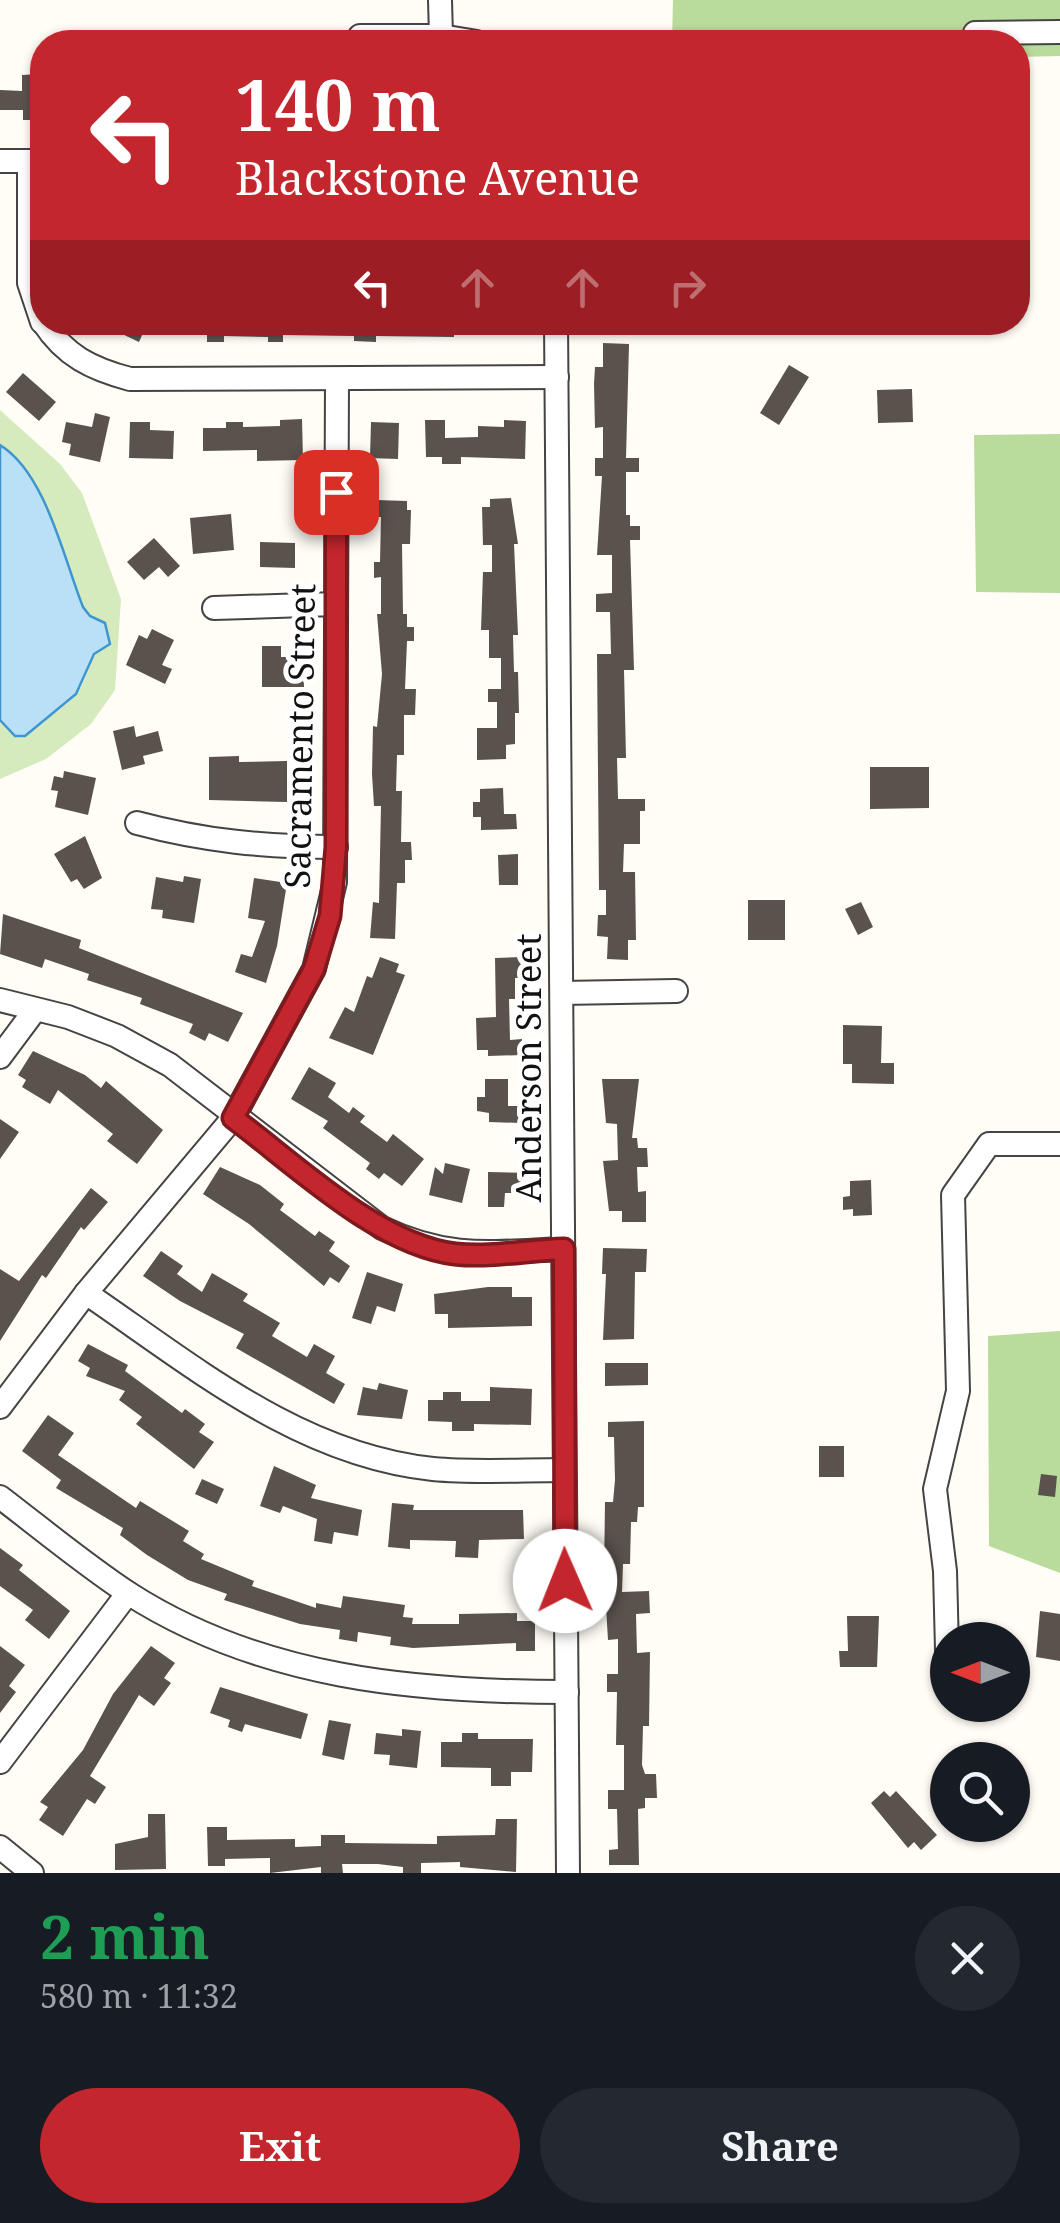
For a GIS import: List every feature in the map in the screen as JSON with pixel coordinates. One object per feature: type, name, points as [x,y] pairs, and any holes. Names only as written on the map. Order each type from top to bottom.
[{"type":"street","points":[[440,0],[440,30]]},
{"type":"street","points":[[1030,33],[1060,32]]},
{"type":"street","points":[[0,161],[30,161]]},
{"type":"street","points":[[53,335],[73,358],[95,370],[130,379],[337,381],[557,376]]},
{"type":"street","name":"Anderson Street","points":[[556,335],[568,1873]]},
{"type":"street","name":"Sacramento Street","points":[[0,1407],[86,1292],[233,1118],[314,969],[330,916],[336,847],[337,381]]},
{"type":"street","points":[[214,608],[336,604]]},
{"type":"street","points":[[137,823],[200,840],[261,847],[336,847]]},
{"type":"street","points":[[562,993],[676,991]]},
{"type":"street","points":[[0,1000],[118,1036],[170,1065],[233,1118],[382,1228],[411,1242],[456,1254],[564,1249]]},
{"type":"street","points":[[0,1057],[36,1010]]},
{"type":"street","points":[[947,1622],[946,1571],[935,1489],[958,1391],[953,1195],[989,1144],[1060,1144]]},
{"type":"street","points":[[86,1292],[243,1400],[290,1426],[360,1454],[433,1469],[564,1470]]},
{"type":"street","points":[[0,1497],[128,1593],[206,1635],[336,1675],[408,1688],[566,1692]]},
{"type":"street","points":[[0,1762],[128,1593]]},
{"type":"street","points":[[0,1847],[32,1873]]},
{"type":"green space","points":[[673,0],[1060,0],[1060,24],[966,26],[966,30],[672,30]]},
{"type":"green space","points":[[1060,40],[1060,56],[1030,57],[1030,41]]},
{"type":"green space","points":[[0,410],[60,464],[82,493],[121,599],[115,690],[91,724],[46,759],[0,779],[0,720],[15,736],[61,708],[81,687],[105,643],[101,620],[90,616],[83,607],[15,455],[0,445]]},
{"type":"green space","points":[[1060,434],[1060,593],[976,592],[974,435]]},
{"type":"green space","points":[[1060,1331],[1060,1573],[989,1546],[988,1336]]},
{"type":"water","points":[[0,445],[30,476],[52,519],[83,607],[90,616],[105,623],[110,644],[94,654],[76,694],[25,736],[15,736],[0,720]]},
{"type":"building","points":[[22,75],[30,75],[30,120],[23,120],[23,110],[0,110],[0,90],[22,91]]},
{"type":"building","points":[[124,335],[142,335],[139,342]]},
{"type":"building","points":[[207,335],[283,335],[283,342],[268,342],[268,337],[224,336],[224,342],[207,342]]},
{"type":"building","points":[[283,335],[454,335],[454,337],[376,336],[376,342],[354,341],[354,336]]},
{"type":"building","points":[[603,343],[629,344],[626,458],[639,458],[639,472],[626,472],[626,515],[630,515],[630,526],[640,526],[640,540],[630,540],[634,670],[624,670],[626,758],[617,758],[618,799],[645,799],[645,811],[640,811],[640,844],[624,844],[623,872],[635,872],[636,940],[628,940],[628,960],[607,959],[608,937],[597,936],[598,915],[606,915],[606,890],[599,890],[597,654],[611,654],[610,612],[596,612],[596,594],[612,593],[612,555],[597,555],[602,476],[595,476],[595,458],[603,458],[603,427],[595,428],[594,384],[595,367],[603,367]]},
{"type":"building","points":[[789,365],[809,377],[779,425],[760,413]]},
{"type":"building","points":[[23,373],[56,402],[39,421],[6,392]]},
{"type":"building","points":[[912,389],[913,422],[878,423],[877,390]]},
{"type":"building","points":[[95,413],[110,417],[100,462],[69,455],[71,444],[62,442],[66,422],[92,427]]},
{"type":"building","points":[[302,419],[303,460],[257,461],[257,450],[203,451],[203,428],[226,428],[226,422],[243,422],[243,427],[280,426],[280,420]]},
{"type":"building","points":[[425,420],[445,420],[445,438],[478,437],[478,426],[504,427],[504,420],[526,421],[525,459],[461,457],[461,464],[442,464],[442,457],[426,457]]},
{"type":"building","points":[[130,422],[150,422],[150,430],[174,431],[173,459],[129,458]]},
{"type":"building","points":[[371,422],[399,423],[398,459],[370,458]]},
{"type":"building","points":[[511,498],[518,544],[514,544],[518,635],[513,635],[514,672],[518,672],[519,713],[515,713],[515,744],[506,745],[506,759],[477,760],[477,728],[497,728],[497,702],[488,702],[488,689],[501,689],[501,658],[489,658],[489,630],[481,630],[483,572],[492,572],[492,545],[483,545],[482,507],[490,507],[490,499]]},
{"type":"building","points":[[376,500],[407,501],[407,510],[411,510],[410,544],[402,544],[403,614],[407,614],[407,627],[414,627],[414,641],[407,641],[405,689],[416,689],[415,715],[404,715],[404,755],[397,755],[396,791],[402,791],[401,842],[411,842],[412,860],[405,860],[405,883],[397,883],[395,939],[370,938],[373,902],[379,903],[381,806],[374,806],[372,774],[373,726],[377,727],[382,674],[377,614],[381,614],[381,577],[374,578],[374,562],[380,562],[381,517],[376,517]]},
{"type":"building","points":[[231,514],[234,550],[193,554],[190,518]]},
{"type":"building","points":[[154,538],[180,566],[168,577],[159,567],[144,580],[127,562]]},
{"type":"building","points":[[260,542],[295,543],[295,568],[260,567]]},
{"type":"building","points":[[152,629],[174,640],[162,665],[172,669],[165,684],[126,665],[139,635],[147,639]]},
{"type":"building","points":[[262,646],[281,646],[281,657],[303,657],[304,687],[262,687]]},
{"type":"building","points":[[134,726],[136,737],[158,731],[163,751],[143,756],[145,764],[122,770],[113,731]]},
{"type":"building","points":[[239,756],[239,762],[287,761],[287,802],[209,800],[209,757]]},
{"type":"building","points":[[870,767],[929,767],[929,808],[870,809]]},
{"type":"building","points":[[64,771],[96,778],[88,815],[55,807],[58,791],[51,790],[54,776],[63,778]]},
{"type":"building","points":[[503,788],[504,814],[516,814],[517,829],[481,830],[481,817],[473,817],[473,802],[480,802],[480,789]]},
{"type":"building","points":[[85,836],[102,878],[84,889],[77,879],[71,882],[54,854]]},
{"type":"building","points":[[518,854],[518,885],[499,885],[498,855]]},
{"type":"building","points":[[184,876],[201,879],[194,923],[162,918],[163,910],[151,909],[156,877],[183,882]]},
{"type":"building","points":[[254,878],[287,883],[277,946],[266,983],[235,972],[241,954],[252,957],[265,921],[248,918]]},
{"type":"building","points":[[748,900],[785,900],[785,940],[748,940]]},
{"type":"building","points":[[861,902],[873,927],[858,935],[845,909]]},
{"type":"building","points":[[3,914],[81,940],[79,948],[243,1013],[228,1042],[209,1033],[205,1041],[189,1033],[193,1024],[140,1004],[142,998],[87,980],[89,974],[45,959],[42,968],[0,954]]},
{"type":"building","points":[[380,957],[399,964],[396,972],[405,975],[373,1055],[329,1038],[345,1007],[354,1012],[367,976],[372,978]]},
{"type":"building","points":[[522,957],[522,978],[515,978],[515,999],[509,999],[510,1040],[522,1039],[522,1055],[488,1056],[488,1050],[477,1050],[476,1018],[496,1017],[495,958]]},
{"type":"building","points":[[843,1025],[882,1026],[881,1063],[894,1063],[894,1084],[852,1083],[852,1064],[843,1064]]},
{"type":"building","points":[[33,1051],[85,1075],[101,1088],[106,1081],[163,1130],[137,1164],[107,1141],[113,1134],[58,1090],[50,1104],[22,1087],[26,1080],[18,1075]]},
{"type":"building","points":[[309,1067],[336,1083],[328,1097],[349,1113],[353,1107],[365,1116],[360,1122],[387,1142],[393,1134],[424,1159],[402,1186],[384,1173],[379,1179],[366,1169],[370,1163],[323,1128],[328,1121],[291,1099]]},
{"type":"building","points":[[485,1079],[508,1079],[508,1106],[520,1106],[520,1123],[489,1122],[489,1113],[477,1111],[477,1097],[485,1097]]},
{"type":"building","points":[[602,1079],[639,1079],[632,1138],[637,1138],[638,1148],[647,1148],[648,1167],[637,1167],[638,1192],[646,1191],[646,1222],[622,1222],[622,1211],[609,1211],[603,1161],[618,1160],[617,1124],[606,1123]]},
{"type":"building","points":[[0,1119],[19,1132],[0,1159]]},
{"type":"building","points":[[445,1163],[470,1169],[462,1203],[429,1195],[435,1167],[443,1174]]},
{"type":"building","points":[[220,1167],[260,1185],[284,1204],[280,1210],[315,1236],[319,1231],[335,1242],[329,1251],[350,1266],[339,1283],[330,1277],[324,1286],[249,1224],[203,1194]]},
{"type":"building","points":[[488,1172],[532,1173],[532,1193],[505,1193],[504,1207],[488,1207]]},
{"type":"building","points":[[871,1180],[872,1215],[853,1216],[853,1209],[843,1210],[843,1197],[850,1196],[850,1181]]},
{"type":"building","points":[[91,1188],[108,1202],[84,1230],[81,1227],[46,1278],[42,1275],[0,1341],[0,1269],[19,1281]]},
{"type":"building","points":[[603,1248],[647,1249],[646,1272],[635,1272],[634,1339],[603,1340]]},
{"type":"building","points":[[161,1251],[183,1266],[177,1274],[202,1292],[212,1273],[248,1294],[243,1301],[280,1323],[272,1336],[307,1357],[314,1344],[335,1356],[326,1373],[345,1384],[334,1404],[236,1348],[244,1334],[180,1301],[143,1276]]},
{"type":"building","points":[[367,1272],[403,1284],[395,1312],[377,1306],[371,1324],[352,1318]]},
{"type":"building","points":[[512,1287],[512,1297],[532,1297],[532,1326],[448,1328],[448,1314],[435,1314],[434,1294]]},
{"type":"building","points":[[88,1344],[128,1365],[125,1371],[182,1413],[185,1409],[205,1424],[199,1432],[214,1442],[194,1469],[136,1424],[142,1417],[119,1400],[125,1391],[86,1376],[90,1368],[78,1361]]},
{"type":"building","points":[[605,1363],[648,1363],[648,1385],[605,1386]]},
{"type":"building","points":[[379,1383],[408,1390],[402,1419],[357,1415],[363,1387],[377,1390]]},
{"type":"building","points":[[490,1387],[532,1389],[531,1425],[474,1424],[474,1431],[452,1431],[452,1422],[428,1421],[428,1400],[443,1400],[443,1392],[461,1392],[461,1401],[490,1401]]},
{"type":"building","points":[[48,1415],[74,1433],[58,1455],[136,1508],[140,1501],[189,1531],[183,1541],[204,1554],[201,1559],[254,1581],[252,1586],[316,1608],[316,1603],[341,1608],[343,1596],[405,1605],[403,1617],[413,1618],[412,1624],[459,1624],[459,1614],[517,1613],[517,1621],[535,1621],[535,1651],[516,1651],[516,1643],[413,1648],[390,1645],[391,1637],[358,1632],[357,1642],[339,1639],[340,1630],[300,1624],[224,1600],[227,1594],[188,1580],[147,1555],[120,1535],[123,1528],[56,1488],[61,1480],[22,1451]]},
{"type":"building","points":[[644,1421],[644,1507],[638,1507],[637,1522],[631,1522],[630,1564],[623,1564],[622,1592],[649,1591],[650,1613],[636,1614],[637,1653],[650,1652],[649,1726],[643,1726],[642,1765],[645,1774],[656,1774],[657,1798],[645,1798],[645,1808],[638,1809],[639,1865],[609,1865],[609,1850],[618,1849],[617,1809],[608,1809],[608,1790],[624,1790],[624,1745],[616,1745],[617,1692],[607,1692],[607,1674],[618,1674],[618,1639],[608,1640],[604,1574],[605,1502],[613,1502],[615,1480],[614,1437],[608,1437],[608,1422]]},
{"type":"building","points":[[819,1446],[844,1446],[844,1477],[819,1477]]},
{"type":"building","points":[[274,1466],[316,1485],[311,1498],[362,1510],[358,1536],[334,1532],[332,1544],[314,1541],[317,1519],[283,1506],[280,1513],[260,1506]]},
{"type":"building","points":[[1041,1474],[1057,1476],[1055,1497],[1038,1495]]},
{"type":"building","points":[[202,1479],[224,1489],[217,1504],[195,1494]]},
{"type":"building","points":[[392,1503],[414,1505],[413,1510],[523,1510],[524,1539],[479,1540],[478,1558],[455,1557],[456,1541],[410,1540],[410,1549],[388,1547]]},
{"type":"building","points":[[0,1548],[23,1565],[19,1570],[70,1611],[49,1639],[25,1620],[33,1610],[0,1586]]},
{"type":"building","points":[[1040,1611],[1060,1614],[1060,1661],[1036,1657]]},
{"type":"building","points":[[847,1616],[879,1616],[877,1667],[840,1667],[839,1651],[848,1651]]},
{"type":"building","points":[[0,1646],[25,1665],[9,1686],[16,1692],[0,1713]]},
{"type":"building","points":[[151,1646],[175,1663],[164,1678],[171,1683],[154,1706],[139,1695],[90,1776],[106,1787],[95,1804],[87,1799],[63,1836],[39,1820],[48,1807],[40,1802],[83,1750],[113,1694]]},
{"type":"building","points":[[220,1687],[308,1714],[301,1739],[245,1724],[242,1732],[228,1727],[230,1720],[210,1713]]},
{"type":"building","points":[[329,1720],[351,1724],[344,1760],[322,1755]]},
{"type":"building","points":[[402,1729],[421,1731],[417,1768],[389,1765],[390,1755],[374,1754],[376,1733],[402,1736]]},
{"type":"building","points":[[462,1733],[478,1733],[478,1739],[533,1739],[532,1772],[511,1772],[511,1786],[491,1786],[491,1768],[441,1767],[441,1742],[462,1742]]},
{"type":"building","points":[[884,1791],[890,1797],[896,1791],[930,1827],[930,1842],[921,1850],[914,1842],[908,1848],[871,1803]]},
{"type":"building","points":[[148,1814],[165,1814],[166,1869],[115,1870],[115,1844],[148,1837]]},
{"type":"building","points":[[496,1819],[517,1819],[516,1872],[460,1867],[460,1862],[421,1863],[421,1873],[403,1873],[403,1867],[378,1864],[342,1864],[343,1873],[321,1873],[321,1867],[270,1873],[270,1858],[225,1859],[225,1866],[208,1866],[207,1827],[227,1827],[227,1840],[295,1839],[295,1847],[321,1846],[321,1835],[345,1835],[345,1843],[437,1844],[437,1836],[495,1835]]},
{"type":"route","points":[[336,492],[336,847],[330,916],[314,969],[233,1118],[382,1228],[411,1242],[456,1254],[564,1249],[565,1581]]}]
